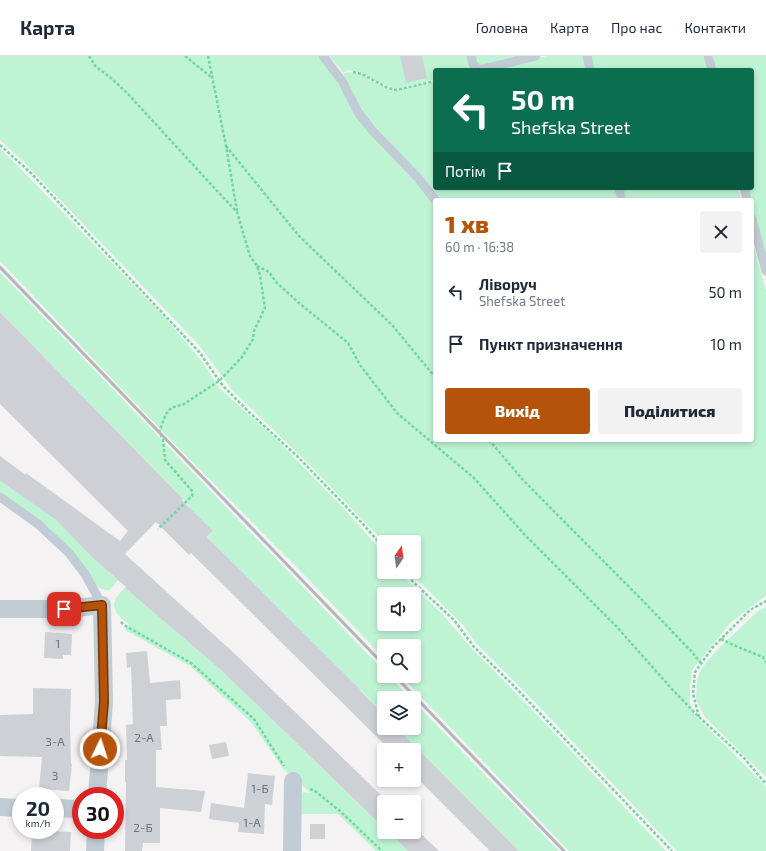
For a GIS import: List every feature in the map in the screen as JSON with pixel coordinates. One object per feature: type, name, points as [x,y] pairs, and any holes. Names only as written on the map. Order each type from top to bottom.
[{"type":"street","points":[[0,609],[64,609],[102,605],[104,702],[98,787]]},
{"type":"street","points":[[292,851],[293,781]]},
{"type":"street","points":[[0,807],[12,808]]},
{"type":"street","points":[[95,851],[96,839]]},
{"type":"lane","points":[[323,56],[342,82],[358,112],[372,130],[419,179],[433,198]]},
{"type":"lane","points":[[470,56],[476,68]]},
{"type":"lane","points":[[488,68],[536,56]]},
{"type":"lane","points":[[587,56],[590,68]]},
{"type":"lane","points":[[708,56],[711,68]]},
{"type":"lane","points":[[754,226],[766,271]]},
{"type":"lane","points":[[0,497],[38,524],[69,553],[85,574],[102,605]]},
{"type":"path","points":[[89,56],[96,67],[110,77],[128,94],[237,212]]},
{"type":"path","points":[[185,56],[212,77]]},
{"type":"path","points":[[158,529],[192,496],[194,492],[166,460],[163,439],[159,432],[166,414],[172,408],[184,404],[219,381],[242,357],[253,339],[254,331],[265,308],[260,275],[257,266],[250,256],[237,212],[226,146],[208,56]]},
{"type":"path","points":[[338,76],[348,71],[362,74],[388,88],[396,90],[433,81]]},
{"type":"path","points":[[0,145],[31,172],[200,353],[223,386],[249,412],[298,456],[377,540]]},
{"type":"path","points":[[226,146],[299,236],[392,325],[433,375]]},
{"type":"path","points":[[257,266],[269,272],[276,282],[299,303],[348,343],[360,365],[397,413],[474,478],[525,535],[617,627],[670,687],[699,717],[744,758],[766,784]]},
{"type":"path","points":[[491,442],[523,480],[645,603],[701,663]]},
{"type":"path","points":[[410,579],[454,620],[474,647],[513,685],[672,851]]},
{"type":"path","points":[[699,717],[693,694],[695,672],[713,647],[750,610],[766,601]]},
{"type":"path","points":[[102,605],[124,625],[191,663],[254,719],[293,781],[315,790],[340,811],[382,851]]},
{"type":"path","points":[[721,639],[763,657],[766,662]]},
{"type":"green space","points":[[0,56],[319,56],[327,65],[353,109],[433,201],[433,442],[754,442],[754,246],[766,291],[766,596],[731,622],[692,670],[690,704],[696,717],[766,787],[766,851],[677,851],[530,697],[476,643],[464,626],[417,579],[421,579],[421,535],[377,535],[306,461],[233,391],[199,345],[25,163],[0,140]]},
{"type":"green space","points":[[329,56],[468,56],[471,66],[471,68],[433,68],[433,80],[396,89],[376,81],[362,73],[348,70],[343,73]]},
{"type":"green space","points":[[475,56],[525,56],[478,67]]},
{"type":"green space","points":[[547,56],[703,56],[706,68],[496,68]]},
{"type":"green space","points":[[711,56],[766,56],[766,261],[754,216],[754,198],[749,198],[747,190],[754,190],[754,68],[714,68]]},
{"type":"green space","points":[[348,72],[362,74],[374,82],[396,90],[433,81],[433,190],[738,190],[740,198],[438,198],[361,109],[343,74]]},
{"type":"green space","points":[[0,149],[168,321],[203,363],[220,389],[276,439],[347,512],[377,546],[377,579],[406,579],[414,587],[377,587],[377,631],[421,631],[421,594],[444,616],[471,648],[515,692],[666,851],[569,851],[421,697],[421,691],[415,691],[408,683],[421,683],[421,639],[377,639],[377,651],[161,430],[0,261]]},
{"type":"green space","points":[[0,272],[377,664],[377,683],[396,683],[403,691],[377,691],[377,707],[215,545],[208,537],[213,531],[0,312]]},
{"type":"green space","points":[[0,481],[55,519],[93,558],[118,580],[110,590],[99,588],[87,573],[0,493]]},
{"type":"green space","points":[[125,588],[220,669],[377,821],[377,839],[396,839],[408,851],[376,851],[338,814],[297,814],[300,793],[311,793],[284,770],[251,722],[190,666],[125,630],[129,624],[123,620],[114,607],[116,598]]},
{"type":"green space","points":[[766,607],[766,777],[705,717],[696,700],[697,680],[701,669],[716,651],[758,611]]},
{"type":"green space","points":[[421,709],[559,851],[519,851],[421,752],[421,743],[412,743],[404,735],[421,735]]},
{"type":"building","points":[[400,56],[422,56],[427,78],[406,83]]},
{"type":"building","points":[[0,312],[213,531],[207,537],[377,708],[377,735],[404,735],[412,743],[383,743],[191,553],[189,555],[156,522],[125,554],[235,654],[381,795],[377,795],[377,821],[220,669],[125,588],[126,587],[93,558],[55,519],[0,481],[0,456],[120,541],[128,531],[0,404]]},
{"type":"building","points":[[45,632],[72,634],[71,655],[63,655],[63,659],[44,658]]},
{"type":"building","points":[[147,651],[150,683],[180,680],[181,699],[166,700],[167,726],[160,726],[162,750],[156,750],[156,787],[205,791],[201,812],[160,808],[160,843],[143,843],[142,851],[125,851],[125,760],[127,760],[126,725],[133,724],[131,667],[127,668],[126,653]]},
{"type":"building","points":[[33,688],[71,689],[70,725],[72,764],[69,791],[64,791],[64,787],[39,787],[42,757],[0,756],[0,715],[33,714]]},
{"type":"building","points":[[226,742],[229,756],[212,759],[209,745]]},
{"type":"building","points":[[421,752],[519,851],[490,851],[421,782]]},
{"type":"building","points":[[248,773],[275,776],[272,805],[265,804],[264,834],[238,832],[239,823],[209,819],[211,803],[244,808]]},
{"type":"building","points":[[310,824],[325,824],[325,839],[310,839]]},
{"type":"building","points":[[64,832],[71,832],[70,851],[31,851],[32,839],[64,839]]},
{"type":"building","points":[[421,834],[439,851],[408,851],[396,839],[421,839]]},
{"type":"railway","points":[[0,267],[377,658]]},
{"type":"railway","points":[[402,683],[564,851]]},
{"type":"route","points":[[64,609],[102,605],[104,702],[100,749]]}]
